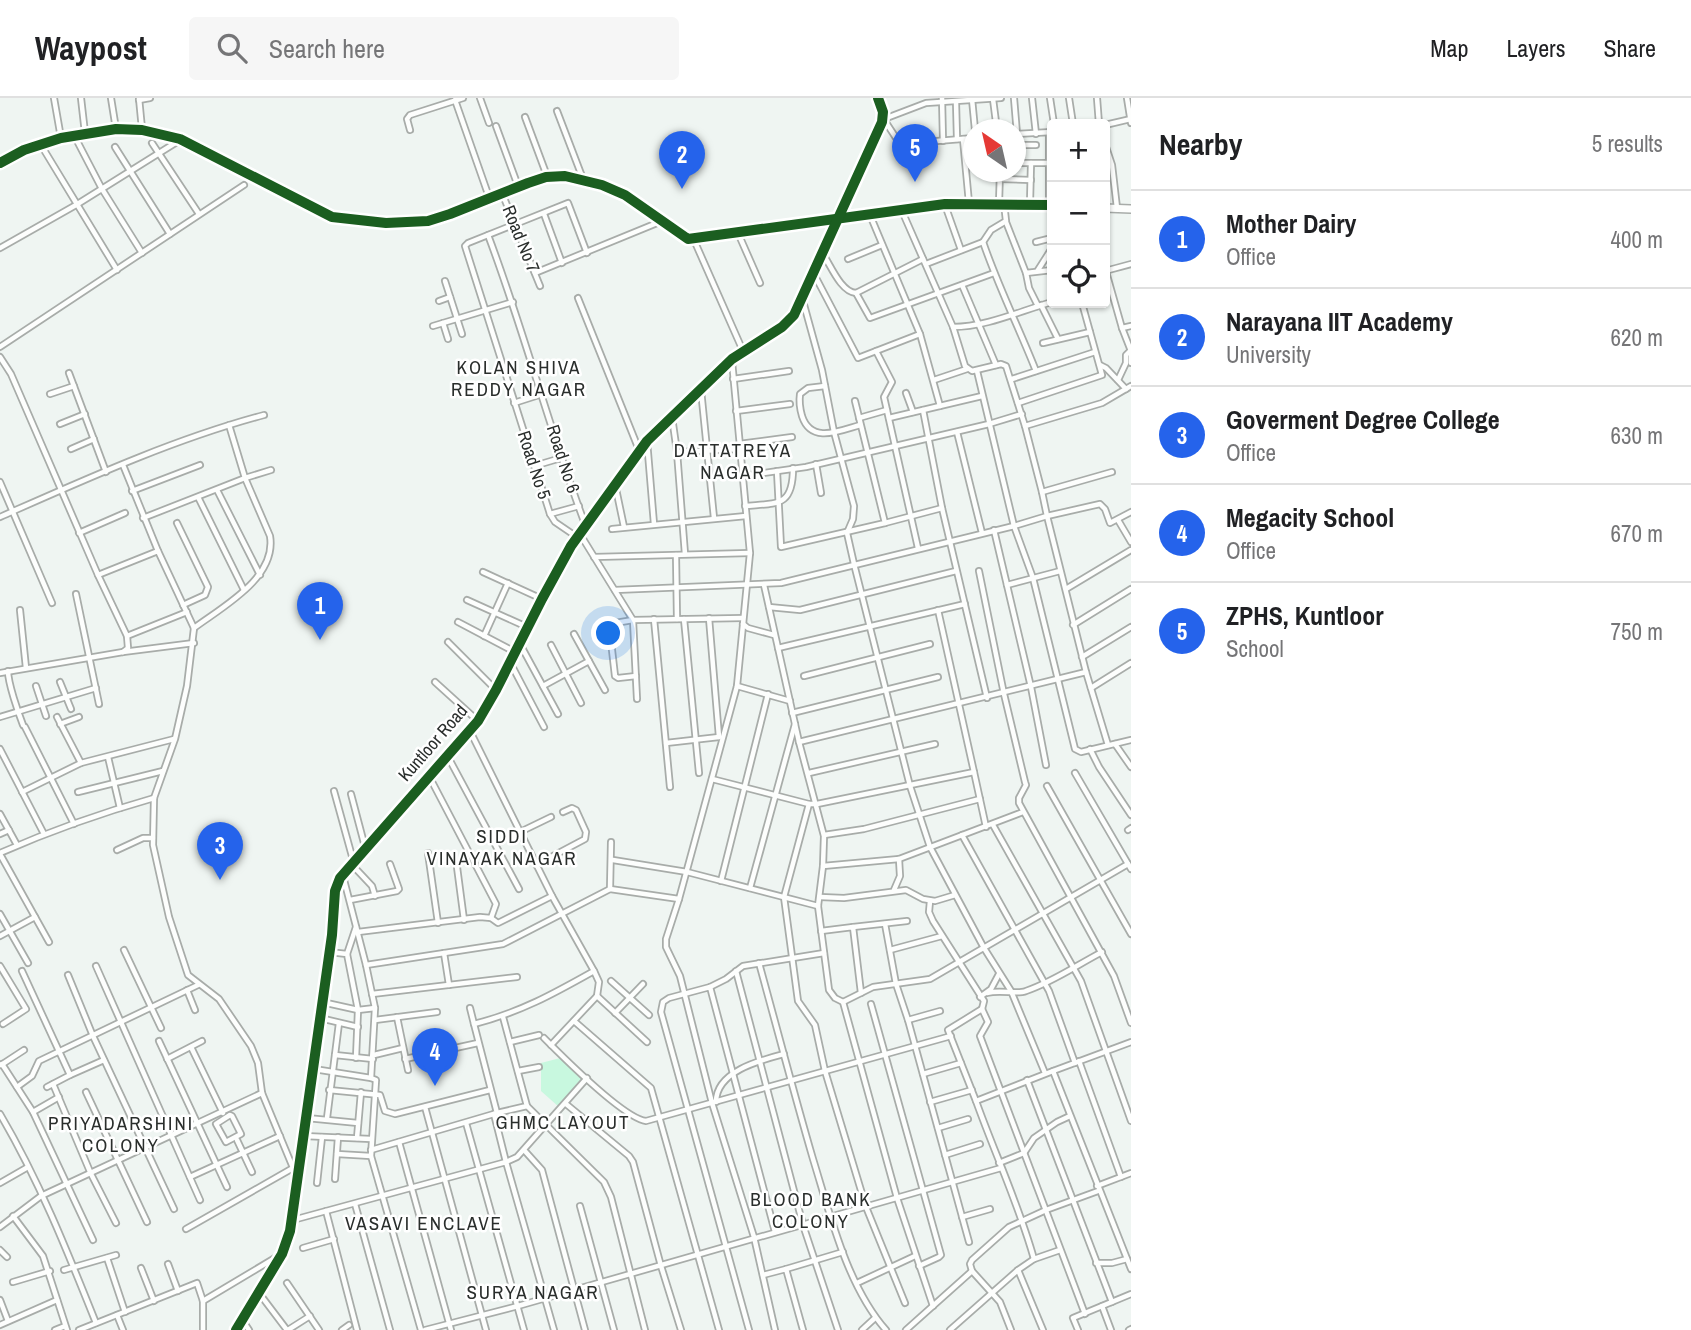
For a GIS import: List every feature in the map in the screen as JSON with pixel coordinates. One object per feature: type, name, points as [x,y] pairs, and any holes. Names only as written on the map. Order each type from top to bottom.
[{"type":"street","points":[[54,98],[61,138]]},
{"type":"street","points":[[81,98],[85,133]]},
{"type":"street","points":[[111,98],[116,129]]},
{"type":"street","points":[[142,130],[139,99],[150,98]]},
{"type":"street","points":[[410,131],[407,119],[411,115],[463,98]]},
{"type":"street","points":[[480,98],[489,123]]},
{"type":"street","points":[[878,98],[884,118],[900,144],[963,139]]},
{"type":"street","points":[[993,98],[996,119]]},
{"type":"street","points":[[884,118],[942,100],[956,102],[1000,98]]},
{"type":"street","points":[[1014,98],[1015,119]]},
{"type":"street","points":[[1032,98],[1036,134]]},
{"type":"street","points":[[1050,98],[1053,119]]},
{"type":"street","points":[[1069,98],[1072,119]]},
{"type":"street","points":[[1097,98],[1099,119]]},
{"type":"street","points":[[1110,124],[1131,120],[1127,98]]},
{"type":"street","points":[[972,99],[974,119]]},
{"type":"street","points":[[456,100],[489,197]]},
{"type":"street","points":[[942,100],[943,141]]},
{"type":"street","points":[[956,102],[969,202]]},
{"type":"street","points":[[557,111],[583,180]]},
{"type":"street","points":[[525,117],[547,177]]},
{"type":"street","name":"Kuntloor Road","points":[[236,1330],[282,1254],[293,1220],[335,891],[343,874],[355,864],[365,847],[478,721],[578,535],[647,441],[732,359],[788,323],[803,301],[884,118]]},
{"type":"street","points":[[496,126],[518,186]]},
{"type":"street","points":[[0,163],[24,150],[61,138],[116,129],[142,130],[180,139],[332,217],[386,223],[428,221],[518,186],[547,177],[565,176],[625,195],[663,220],[680,236],[694,240],[945,204],[969,202],[1047,205]]},
{"type":"street","points":[[1026,134],[1047,132]]},
{"type":"street","points":[[75,137],[102,189],[142,253]]},
{"type":"street","points":[[0,248],[76,205],[180,139]]},
{"type":"street","points":[[152,143],[199,215]]},
{"type":"street","points":[[40,145],[117,270]]},
{"type":"street","points":[[1026,145],[1036,145]]},
{"type":"street","points":[[115,147],[170,234]]},
{"type":"street","points":[[1110,162],[1117,208]]},
{"type":"street","points":[[1026,163],[1047,163]]},
{"type":"street","points":[[1030,203],[1031,163]]},
{"type":"street","points":[[1026,180],[1031,180]]},
{"type":"street","points":[[1000,182],[1006,221],[1029,288],[1058,339]]},
{"type":"street","points":[[0,347],[244,185]]},
{"type":"street","name":"Road No 7","points":[[502,192],[540,286]]},
{"type":"street","points":[[488,235],[569,203],[587,253]]},
{"type":"street","points":[[945,204],[961,250]]},
{"type":"street","points":[[1110,208],[1131,209]]},
{"type":"street","points":[[902,211],[953,327],[967,369]]},
{"type":"street","points":[[544,214],[562,263]]},
{"type":"street","points":[[870,215],[920,334],[940,406]]},
{"type":"street","points":[[535,273],[663,220]]},
{"type":"street","points":[[823,254],[848,292],[856,293],[924,261],[983,242],[991,230],[1006,221]]},
{"type":"street","points":[[738,233],[760,284]]},
{"type":"street","name":"Road No 6","points":[[488,235],[513,302],[561,458],[586,524]]},
{"type":"street","name":"Road No 5","points":[[488,235],[465,246],[550,514],[555,522],[578,535],[633,620]]},
{"type":"street","points":[[1036,242],[1047,239]]},
{"type":"street","points":[[694,240],[743,351]]},
{"type":"street","points":[[983,242],[1036,371]]},
{"type":"street","points":[[848,259],[882,245]]},
{"type":"street","points":[[1038,271],[1047,256]]},
{"type":"street","points":[[1110,269],[1131,264]]},
{"type":"street","points":[[1026,273],[1047,270]]},
{"type":"street","points":[[856,293],[870,318],[994,273]]},
{"type":"street","points":[[814,274],[858,358],[920,334]]},
{"type":"street","points":[[445,281],[462,334]]},
{"type":"street","points":[[962,285],[996,365]]},
{"type":"street","points":[[439,301],[450,297]]},
{"type":"street","points":[[1110,297],[1131,351],[1131,363]]},
{"type":"street","points":[[578,298],[639,451]]},
{"type":"street","points":[[803,301],[854,506],[853,519],[847,533],[910,786],[930,847],[984,948],[1011,991],[1045,1073]]},
{"type":"street","points":[[433,326],[513,302]]},
{"type":"street","points":[[953,327],[979,325],[1047,304]]},
{"type":"street","points":[[1018,403],[1101,376],[1083,308]]},
{"type":"street","points":[[443,323],[448,339]]},
{"type":"street","points":[[1122,328],[1131,326]]},
{"type":"street","points":[[1043,343],[1090,332]]},
{"type":"street","points":[[876,351],[892,382],[884,397],[918,548]]},
{"type":"street","points":[[1118,381],[1126,363],[1126,355],[1131,351]]},
{"type":"street","points":[[1012,379],[1096,352]]},
{"type":"street","points":[[0,357],[11,374],[79,533],[127,636],[128,648],[123,652]]},
{"type":"street","points":[[732,359],[750,553],[737,686],[666,947],[678,971],[754,1237],[775,1330]]},
{"type":"street","points":[[934,380],[967,369],[977,371],[996,365],[1006,366],[1022,414],[1073,625],[1108,745]]},
{"type":"street","points":[[1025,426],[1102,403],[1128,388],[1100,365]]},
{"type":"street","points":[[733,379],[789,371]]},
{"type":"street","points":[[977,371],[1014,526],[1033,578],[1075,749],[1081,752],[1131,740]]},
{"type":"street","points":[[69,373],[106,472]]},
{"type":"street","points":[[50,394],[74,386]]},
{"type":"street","points":[[825,386],[808,388],[800,394],[802,415],[811,431],[834,432],[860,425]]},
{"type":"street","points":[[701,387],[714,518]]},
{"type":"street","points":[[906,393],[913,412]]},
{"type":"street","points":[[514,403],[542,394]]},
{"type":"street","points":[[889,418],[982,396]]},
{"type":"street","points":[[855,401],[885,523]]},
{"type":"street","points":[[736,411],[790,404]]},
{"type":"street","points":[[859,418],[887,410]]},
{"type":"street","points":[[923,410],[942,508],[987,698]]},
{"type":"street","points":[[60,424],[85,414]]},
{"type":"street","points":[[742,476],[867,453],[989,425],[1022,414]]},
{"type":"street","points":[[0,517],[122,465],[229,425],[264,415]]},
{"type":"street","points":[[671,416],[677,452],[685,555]]},
{"type":"street","points":[[194,628],[260,575],[271,545],[270,536],[245,478],[229,425]]},
{"type":"street","points":[[957,432],[982,533]]},
{"type":"street","points":[[677,452],[707,451],[792,437]]},
{"type":"street","points":[[71,449],[94,439]]},
{"type":"street","points":[[647,441],[654,524]]},
{"type":"street","points":[[534,466],[561,458]]},
{"type":"street","points":[[816,464],[821,493]]},
{"type":"street","points":[[122,465],[143,518],[194,628],[194,643],[175,739],[154,798],[153,838],[169,917],[184,968],[193,981],[219,999],[251,1046],[258,1063],[262,1093],[298,1180]]},
{"type":"street","points":[[132,491],[200,465]]},
{"type":"street","points":[[745,506],[780,503],[790,494],[793,486],[793,468]]},
{"type":"street","points":[[143,518],[271,470]]},
{"type":"street","points":[[777,471],[781,547],[942,508]]},
{"type":"street","points":[[1042,492],[1111,472]]},
{"type":"street","points":[[0,482],[52,603]]},
{"type":"street","points":[[615,484],[624,527]]},
{"type":"street","points":[[217,490],[260,575]]},
{"type":"street","points":[[198,497],[244,590]]},
{"type":"street","points":[[615,590],[781,583],[1100,504],[1110,523],[1131,512]]},
{"type":"street","points":[[550,514],[579,506]]},
{"type":"street","points":[[79,533],[125,513]]},
{"type":"street","points":[[612,528],[746,516]]},
{"type":"street","points":[[1118,520],[1131,542]]},
{"type":"street","points":[[177,523],[208,587],[205,595],[184,605]]},
{"type":"street","points":[[994,530],[1031,687],[1046,765]]},
{"type":"street","points":[[1066,589],[1131,550]]},
{"type":"street","points":[[98,575],[158,551]]},
{"type":"street","points":[[594,557],[750,553]]},
{"type":"street","points":[[676,555],[677,619]]},
{"type":"street","points":[[979,570],[1004,694],[1026,782],[1018,797],[1023,812],[1102,952],[1129,1012],[1131,1023]]},
{"type":"street","points":[[769,607],[800,610],[956,571]]},
{"type":"street","points":[[1007,585],[1060,571]]},
{"type":"street","points":[[483,572],[542,599]]},
{"type":"street","points":[[484,636],[508,583]]},
{"type":"street","points":[[764,585],[792,713],[824,835],[818,906],[829,990],[835,998],[843,1002],[897,1198],[933,1306]]},
{"type":"street","points":[[1073,625],[1131,589]]},
{"type":"street","points":[[76,594],[99,704]]},
{"type":"street","points":[[467,600],[528,627]]},
{"type":"street","points":[[778,648],[965,604]]},
{"type":"street","points":[[20,610],[26,669]]},
{"type":"street","points":[[938,610],[986,827]]},
{"type":"street","points":[[127,636],[187,612]]},
{"type":"street","points":[[636,676],[615,676],[609,624],[633,620],[709,618],[743,621],[748,628],[775,635]]},
{"type":"street","points":[[709,618],[721,737]]},
{"type":"street","points":[[654,619],[670,787]]},
{"type":"street","points":[[684,619],[699,773]]},
{"type":"street","points":[[633,620],[637,699]]},
{"type":"street","points":[[458,622],[516,652]]},
{"type":"street","points":[[1082,657],[1131,627]]},
{"type":"street","points":[[574,634],[605,690]]},
{"type":"street","points":[[448,642],[496,690]]},
{"type":"street","points":[[0,673],[194,643]]},
{"type":"street","points":[[520,643],[558,714]]},
{"type":"street","points":[[804,676],[930,644]]},
{"type":"street","points":[[551,645],[581,703]]},
{"type":"street","points":[[543,686],[589,661]]},
{"type":"street","points":[[510,663],[544,727]]},
{"type":"street","points":[[1091,688],[1131,663]]},
{"type":"street","points":[[8,671],[9,684],[14,690],[24,726],[74,824]]},
{"type":"street","points":[[799,742],[1058,681],[1086,672]]},
{"type":"street","points":[[792,713],[938,677]]},
{"type":"street","points":[[60,682],[71,709]]},
{"type":"street","points":[[435,682],[478,721]]},
{"type":"street","points":[[36,686],[46,716]]},
{"type":"street","points":[[737,686],[790,701]]},
{"type":"street","points":[[0,717],[96,688]]},
{"type":"street","points":[[721,881],[768,694]]},
{"type":"street","points":[[57,717],[81,763]]},
{"type":"street","points":[[60,723],[79,717]]},
{"type":"street","points":[[750,888],[795,723]]},
{"type":"street","points":[[470,730],[561,914],[599,982],[597,996],[551,1045]]},
{"type":"street","points":[[666,743],[721,737]]},
{"type":"street","points":[[22,792],[81,763],[175,739]]},
{"type":"street","points":[[809,774],[935,744]]},
{"type":"street","points":[[1115,744],[1131,767]]},
{"type":"street","points":[[0,749],[44,834]]},
{"type":"street","points":[[1090,749],[1131,815]]},
{"type":"street","points":[[447,754],[519,889]]},
{"type":"street","points":[[108,757],[120,808]]},
{"type":"street","points":[[78,792],[164,770]]},
{"type":"street","points":[[712,779],[817,804],[974,772]]},
{"type":"street","points":[[843,1002],[873,987],[930,979],[1100,880],[1130,866],[1075,773]]},
{"type":"street","points":[[429,775],[496,904],[491,918]]},
{"type":"street","points":[[1047,786],[1131,934]]},
{"type":"street","points":[[334,791],[355,864],[372,886],[375,895]]},
{"type":"street","points":[[351,794],[365,847]]},
{"type":"street","points":[[49,942],[0,854],[44,834],[154,798]]},
{"type":"street","points":[[824,835],[864,829],[980,799]]},
{"type":"street","points":[[809,804],[784,897],[798,1001],[814,1025],[866,1207],[905,1303]]},
{"type":"street","points":[[536,865],[585,839],[586,832],[576,810],[572,808],[562,812]]},
{"type":"street","points":[[823,866],[899,859],[1023,812]]},
{"type":"street","points":[[0,814],[17,845]]},
{"type":"street","points":[[520,832],[551,817]]},
{"type":"street","points":[[993,825],[1082,981],[1131,1121]]},
{"type":"street","points":[[0,834],[9,830]]},
{"type":"street","points":[[962,835],[1044,983],[1121,1177]]},
{"type":"street","points":[[117,850],[143,838],[153,838]]},
{"type":"street","points":[[610,889],[611,842]]},
{"type":"street","points":[[428,853],[438,923]]},
{"type":"street","points":[[612,859],[687,872],[818,906]]},
{"type":"street","points":[[894,891],[900,876],[899,859]]},
{"type":"street","points":[[349,900],[399,889],[390,864]]},
{"type":"street","points":[[457,867],[464,920]]},
{"type":"street","points":[[343,874],[375,1008],[371,1078]]},
{"type":"street","points":[[366,965],[503,944],[610,889],[679,899]]},
{"type":"street","points":[[820,897],[844,898],[906,890],[930,901],[946,900],[956,895]]},
{"type":"street","points":[[357,930],[480,917],[491,918],[498,923],[552,896]]},
{"type":"street","points":[[930,901],[929,912],[957,963],[985,1004],[982,1009],[948,1028],[1023,1220],[1034,1259]]},
{"type":"street","points":[[0,914],[27,963]]},
{"type":"street","points":[[0,936],[35,917]]},
{"type":"street","points":[[821,931],[907,921]]},
{"type":"street","points":[[885,924],[896,984],[969,1242]]},
{"type":"street","points":[[853,927],[860,993]]},
{"type":"street","points":[[356,1058],[358,1010],[347,954],[357,930]]},
{"type":"street","points":[[890,950],[942,936]]},
{"type":"street","points":[[124,950],[161,1028]]},
{"type":"street","points":[[329,951],[347,954]]},
{"type":"street","points":[[980,997],[987,993],[1023,992],[1102,952]]},
{"type":"street","points":[[444,953],[449,985]]},
{"type":"street","points":[[749,1330],[661,1012],[663,1002],[668,998],[710,987],[743,966],[824,953]]},
{"type":"street","points":[[759,962],[830,1216],[857,1283],[875,1318],[886,1330]]},
{"type":"street","points":[[0,966],[26,1009],[1,1023]]},
{"type":"street","points":[[96,966],[200,1200]]},
{"type":"street","points":[[22,971],[71,1075]]},
{"type":"street","points":[[474,1024],[531,1006],[594,971]]},
{"type":"street","points":[[736,971],[803,1225],[838,1330]]},
{"type":"street","points":[[987,993],[1000,973]]},
{"type":"street","points":[[68,975],[104,1060],[174,1209]]},
{"type":"street","points":[[372,993],[517,977]]},
{"type":"street","points":[[611,981],[649,1015]]},
{"type":"street","points":[[17,1087],[32,1076],[39,1061],[199,984]]},
{"type":"street","points":[[615,1013],[643,984]]},
{"type":"street","points":[[710,987],[775,1233]]},
{"type":"street","points":[[187,990],[195,1010]]},
{"type":"street","points":[[597,996],[647,1042]]},
{"type":"street","points":[[322,1002],[358,1010],[375,1008]]},
{"type":"street","points":[[871,1004],[941,1256],[919,1266]]},
{"type":"street","points":[[470,1008],[506,1162],[554,1330]]},
{"type":"street","points":[[982,1009],[988,1022],[980,1036],[1085,1314]]},
{"type":"street","points":[[908,1020],[940,1011]]},
{"type":"street","points":[[375,1020],[437,1012]]},
{"type":"street","points":[[397,1017],[408,1070]]},
{"type":"street","points":[[503,1017],[527,1107],[604,1182],[611,1197],[645,1330]]},
{"type":"street","points":[[319,1018],[358,1027]]},
{"type":"street","points":[[574,1021],[648,1083],[653,1093],[719,1330]]},
{"type":"street","points":[[327,1118],[339,1023]]},
{"type":"street","points":[[510,1042],[542,1036],[634,1117],[646,1121],[951,1036]]},
{"type":"street","points":[[159,1041],[226,1187]]},
{"type":"street","points":[[167,1059],[202,1041]]},
{"type":"street","points":[[976,1101],[1131,1043]]},
{"type":"street","points":[[405,1059],[478,1044]]},
{"type":"street","points":[[191,1047],[225,1118]]},
{"type":"street","points":[[335,1055],[374,1057],[403,1048]]},
{"type":"street","points":[[24,1050],[1,1064],[33,1112],[93,1240]]},
{"type":"street","points":[[714,1102],[733,1075],[749,1063],[784,1054]]},
{"type":"street","points":[[104,1060],[50,1086],[59,1097],[91,1174],[117,1223]]},
{"type":"street","points":[[923,1074],[961,1063]]},
{"type":"street","points":[[518,1071],[539,1067]]},
{"type":"street","points":[[313,1069],[333,1070],[376,1080],[371,1153],[423,1330],[450,1328],[482,1316],[754,1237],[952,1183],[1000,1166],[1024,1153],[1034,1138],[1070,1116]]},
{"type":"street","points":[[1053,1071],[1131,1269]]},
{"type":"street","points":[[293,1220],[479,1170],[517,1157],[587,1078]]},
{"type":"street","points":[[1027,1080],[1071,1201],[1112,1302]]},
{"type":"street","points":[[329,1090],[380,1095],[385,1111],[389,1114],[491,1090]]},
{"type":"street","points":[[930,1102],[972,1090]]},
{"type":"street","points":[[86,1092],[147,1222]]},
{"type":"street","points":[[357,1138],[361,1092]]},
{"type":"street","points":[[1,1224],[41,1196],[262,1093]]},
{"type":"street","points":[[33,1112],[59,1097]]},
{"type":"street","points":[[566,1104],[634,1163],[681,1330]]},
{"type":"street","points":[[425,1107],[486,1330]]},
{"type":"street","points":[[337,1154],[371,1153],[496,1113],[527,1107]]},
{"type":"street","points":[[0,1114],[28,1167],[74,1267],[96,1323]]},
{"type":"street","points":[[232,1116],[241,1134],[226,1142],[216,1125],[225,1118],[232,1116]]},
{"type":"street","points":[[306,1118],[358,1123]]},
{"type":"street","points":[[938,1128],[968,1119]]},
{"type":"street","points":[[466,1122],[524,1330]]},
{"type":"street","points":[[190,1177],[280,1136]]},
{"type":"street","points":[[304,1136],[371,1139]]},
{"type":"street","points":[[317,1183],[322,1137]]},
{"type":"street","points":[[335,1179],[338,1138]]},
{"type":"street","points":[[236,1140],[252,1172]]},
{"type":"street","points":[[399,1142],[450,1328]]},
{"type":"street","points":[[945,1155],[980,1144]]},
{"type":"street","points":[[523,1150],[542,1170],[585,1330]]},
{"type":"street","points":[[0,1183],[28,1167]]},
{"type":"street","points":[[186,1230],[293,1168]]},
{"type":"street","points":[[1012,1330],[1000,1302],[972,1270],[972,1260],[1009,1227],[1131,1173]]},
{"type":"street","points":[[355,1204],[390,1330]]},
{"type":"street","points":[[580,1206],[614,1330]]},
{"type":"street","points":[[962,1217],[990,1209]]},
{"type":"street","points":[[326,1211],[357,1330]]},
{"type":"street","points":[[13,1216],[43,1256],[50,1271],[66,1328],[54,1330]]},
{"type":"street","points":[[303,1248],[334,1239]]},
{"type":"street","points":[[0,1250],[6,1257]]},
{"type":"street","points":[[950,1330],[1018,1270],[1034,1259],[1060,1250]]},
{"type":"street","points":[[763,1275],[844,1252]]},
{"type":"street","points":[[203,1301],[282,1254]]},
{"type":"street","points":[[64,1270],[116,1255]]},
{"type":"street","points":[[857,1283],[915,1256]]},
{"type":"street","points":[[107,1258],[125,1312]]},
{"type":"street","points":[[1096,1263],[1127,1259]]},
{"type":"street","points":[[168,1264],[178,1291]]},
{"type":"street","points":[[141,1268],[153,1301]]},
{"type":"street","points":[[786,1269],[803,1330]]},
{"type":"street","points":[[906,1330],[972,1270]]},
{"type":"street","points":[[1018,1270],[1043,1330]]},
{"type":"street","points":[[13,1282],[50,1271]]},
{"type":"street","points":[[79,1330],[197,1283],[203,1301],[203,1330]]},
{"type":"street","points":[[287,1283],[319,1330]]},
{"type":"street","points":[[259,1293],[288,1330],[310,1316]]},
{"type":"street","points":[[1078,1330],[1073,1318],[1131,1294]]},
{"type":"street","points":[[0,1300],[8,1321]]},
{"type":"street","points":[[0,1325],[57,1300]]},
{"type":"street","points":[[1102,1306],[1111,1330]]},
{"type":"street","points":[[117,1315],[123,1330]]},
{"type":"street","points":[[862,1330],[875,1318]]},
{"type":"street","points":[[242,1320],[249,1330]]},
{"type":"street","points":[[342,1330],[349,1325]]},
{"type":"green space","points":[[564,1057],[583,1079],[559,1107],[541,1091],[541,1063]]},
{"type":"cycle path","points":[[236,1330],[282,1254],[290,1231],[332,935],[335,891],[340,878],[478,721],[571,546],[647,441],[732,359],[782,327],[794,315],[882,122],[883,112],[878,98]]},
{"type":"cycle path","points":[[0,163],[24,150],[61,138],[116,129],[142,130],[180,139],[332,217],[386,223],[428,221],[546,177],[565,176],[602,185],[625,195],[688,239],[945,204],[1047,205]]},
{"type":"place","name":"ZPHS, Kuntloor","points":[[915,182]]},
{"type":"place","name":"Narayana IIT Academy","points":[[682,189]]},
{"type":"place","name":"Mother Dairy","points":[[320,640]]},
{"type":"place","name":"Goverment Degree College","points":[[220,880]]},
{"type":"place","name":"Megacity School","points":[[435,1086]]},
{"type":"district","name":"KOLAN SHIVA REDDY NAGAR","points":[[519,378]]},
{"type":"district","name":"DATTATREYA NAGAR","points":[[733,461]]},
{"type":"district","name":"SIDDI VINAYAK NAGAR","points":[[502,847]]},
{"type":"district","name":"GHMC LAYOUT","points":[[563,1122]]},
{"type":"district","name":"PRIYADARSHINI COLONY","points":[[121,1134]]},
{"type":"district","name":"BLOOD BANK COLONY","points":[[811,1210]]},
{"type":"district","name":"VASAVI ENCLAVE","points":[[424,1223]]},
{"type":"district","name":"SURYA NAGAR","points":[[533,1292]]}]
